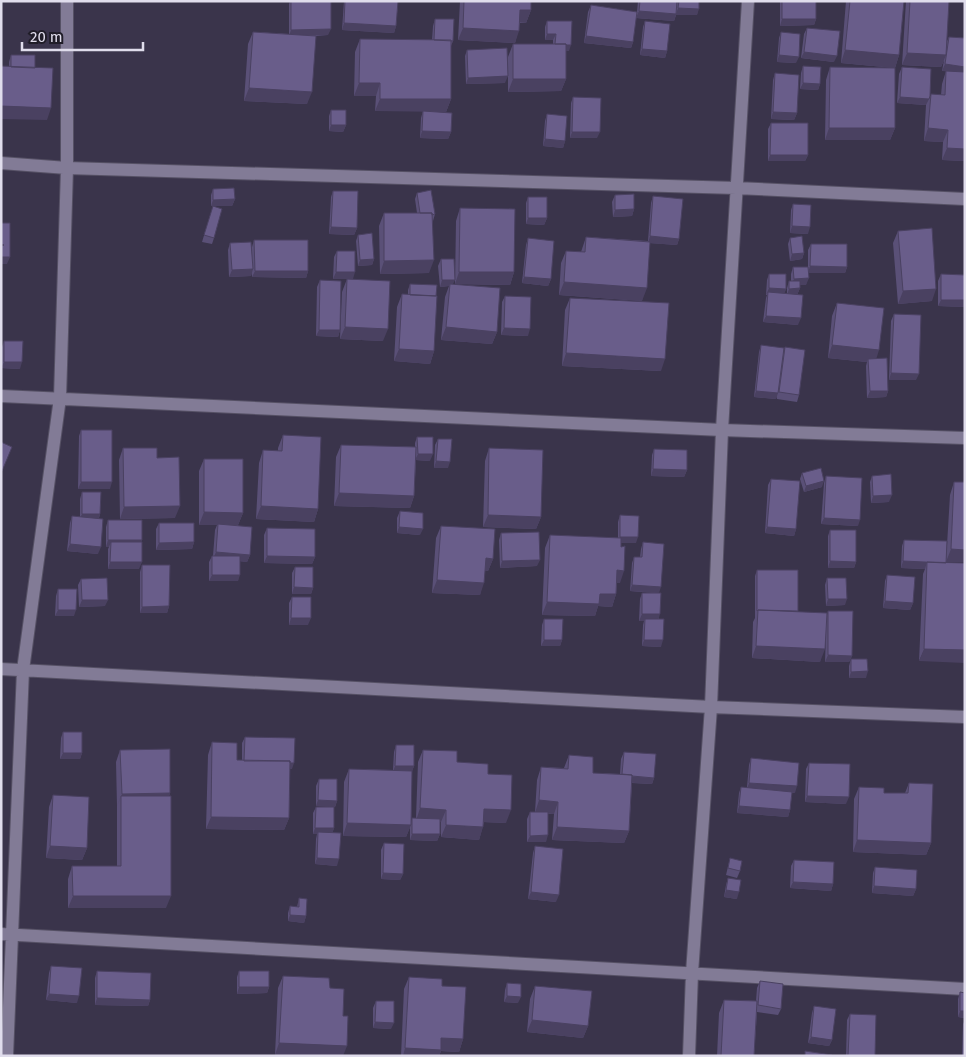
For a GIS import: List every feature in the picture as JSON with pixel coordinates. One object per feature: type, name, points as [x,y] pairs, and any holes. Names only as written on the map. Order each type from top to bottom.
[{"type":"street","points":[[7,1056],[7,934],[23,670],[60,398],[67,168],[67,1]]},
{"type":"street","points":[[689,1056],[692,973],[711,707],[722,430],[748,1]]},
{"type":"street","points":[[1,163],[67,168],[736,188],[965,199]]},
{"type":"street","points":[[1,396],[722,430],[965,438]]},
{"type":"street","points":[[1,669],[711,707],[965,717]]},
{"type":"street","points":[[7,934],[965,989]]},
{"type":"building","points":[[291,1],[331,1],[331,29],[291,30]]},
{"type":"building","points":[[345,1],[398,1],[396,26],[344,23]]},
{"type":"building","points":[[464,1],[531,1],[531,10],[520,10],[519,31],[463,28]]},
{"type":"building","points":[[640,1],[677,1],[676,14],[639,11]]},
{"type":"building","points":[[679,1],[699,1],[699,9],[678,8]]},
{"type":"building","points":[[782,1],[816,1],[816,19],[782,19]]},
{"type":"building","points":[[850,1],[904,1],[899,55],[845,50]]},
{"type":"building","points":[[910,1],[949,1],[946,55],[907,53]]},
{"type":"building","points":[[591,5],[637,12],[633,42],[586,36]]},
{"type":"building","points":[[435,19],[454,19],[453,41],[434,40]]},
{"type":"building","points":[[547,21],[572,21],[571,45],[555,44],[556,34],[547,34]]},
{"type":"building","points":[[645,21],[670,24],[667,51],[642,49]]},
{"type":"building","points":[[807,28],[840,31],[837,56],[804,52]]},
{"type":"building","points":[[253,32],[316,36],[312,92],[249,88]]},
{"type":"building","points":[[781,32],[800,34],[799,57],[779,55]]},
{"type":"building","points":[[949,37],[965,38],[965,67],[945,64]]},
{"type":"building","points":[[360,39],[451,40],[451,99],[380,99],[380,83],[359,83]]},
{"type":"building","points":[[513,44],[566,44],[566,79],[513,79]]},
{"type":"building","points":[[507,48],[508,76],[468,78],[467,50]]},
{"type":"building","points":[[11,55],[35,55],[35,68],[11,67]]},
{"type":"building","points":[[1,66],[53,68],[51,108],[1,106]]},
{"type":"building","points":[[803,66],[821,67],[820,84],[803,83]]},
{"type":"building","points":[[830,67],[895,68],[895,128],[829,128]]},
{"type":"building","points":[[902,67],[931,69],[929,99],[900,97]]},
{"type":"building","points":[[946,71],[965,72],[965,149],[947,148],[948,130],[928,128],[931,94],[945,95]]},
{"type":"building","points":[[775,73],[799,75],[797,113],[773,112]]},
{"type":"building","points":[[573,97],[601,98],[600,132],[572,132]]},
{"type":"building","points":[[331,110],[346,110],[346,125],[331,125]]},
{"type":"building","points":[[423,111],[452,113],[451,132],[422,131]]},
{"type":"building","points":[[547,114],[567,116],[565,141],[545,139]]},
{"type":"building","points":[[771,123],[808,123],[808,155],[770,155]]},
{"type":"building","points":[[234,188],[235,199],[213,200],[213,189]]},
{"type":"building","points":[[431,190],[435,214],[420,213],[417,193]]},
{"type":"building","points":[[333,191],[358,191],[357,228],[331,227]]},
{"type":"building","points":[[634,194],[634,209],[615,210],[615,195]]},
{"type":"building","points":[[653,196],[683,199],[679,239],[650,236]]},
{"type":"building","points":[[528,197],[547,197],[547,218],[528,218]]},
{"type":"building","points":[[793,204],[811,205],[810,227],[792,226]]},
{"type":"building","points":[[213,206],[222,209],[214,238],[204,235]]},
{"type":"building","points":[[460,208],[515,209],[514,272],[459,272]]},
{"type":"building","points":[[384,213],[432,213],[434,260],[384,261]]},
{"type":"building","points":[[1,223],[10,223],[10,257],[1,257]]},
{"type":"building","points":[[932,228],[936,289],[903,291],[898,231]]},
{"type":"building","points":[[372,233],[374,259],[360,260],[358,235]]},
{"type":"building","points":[[802,236],[804,253],[792,254],[790,238]]},
{"type":"building","points":[[586,237],[650,242],[647,288],[564,282],[566,251],[585,252]]},
{"type":"building","points":[[528,238],[554,241],[551,279],[524,277]]},
{"type":"building","points":[[254,240],[308,240],[308,271],[255,271]]},
{"type":"building","points":[[251,242],[253,269],[232,270],[230,243]]},
{"type":"building","points":[[811,244],[847,244],[847,267],[810,266]]},
{"type":"building","points":[[337,251],[355,251],[355,272],[336,272]]},
{"type":"building","points":[[441,259],[454,259],[455,280],[442,280]]},
{"type":"building","points":[[793,267],[808,267],[809,278],[794,279]]},
{"type":"building","points":[[769,274],[786,274],[786,289],[769,288]]},
{"type":"building","points":[[941,274],[965,275],[965,300],[941,300]]},
{"type":"building","points":[[347,279],[390,281],[388,329],[345,327]]},
{"type":"building","points":[[320,280],[341,281],[340,330],[319,330]]},
{"type":"building","points":[[789,281],[800,281],[800,288],[789,289]]},
{"type":"building","points":[[410,284],[437,285],[436,296],[410,295]]},
{"type":"building","points":[[450,284],[500,288],[497,332],[446,327]]},
{"type":"building","points":[[768,292],[803,295],[801,318],[766,316]]},
{"type":"building","points":[[402,294],[437,296],[434,351],[399,349]]},
{"type":"building","points":[[505,296],[531,297],[530,329],[504,328]]},
{"type":"building","points":[[570,298],[669,303],[665,359],[566,353]]},
{"type":"building","points":[[837,303],[884,308],[879,350],[832,345]]},
{"type":"building","points":[[894,314],[921,315],[919,374],[891,373]]},
{"type":"building","points":[[4,341],[23,341],[22,362],[4,362]]},
{"type":"building","points":[[761,345],[784,348],[778,393],[756,391]]},
{"type":"building","points":[[785,347],[805,350],[799,395],[779,392]]},
{"type":"building","points":[[887,358],[888,391],[870,391],[868,359]]},
{"type":"building","points":[[81,430],[112,430],[112,482],[81,482]]},
{"type":"building","points":[[283,435],[321,437],[318,509],[261,506],[263,450],[282,451]]},
{"type":"building","points":[[417,437],[433,437],[433,454],[418,454]]},
{"type":"building","points":[[438,439],[452,439],[450,462],[436,461]]},
{"type":"building","points":[[1,442],[12,447],[2,471],[1,471]]},
{"type":"building","points":[[341,445],[416,447],[414,496],[339,493]]},
{"type":"building","points":[[123,448],[157,448],[157,458],[179,457],[180,506],[124,507]]},
{"type":"building","points":[[489,448],[543,450],[541,517],[488,515]]},
{"type":"building","points":[[654,449],[687,450],[687,470],[653,469]]},
{"type":"building","points":[[204,459],[243,459],[243,513],[204,512]]},
{"type":"building","points":[[821,468],[824,481],[806,486],[802,473]]},
{"type":"building","points":[[891,474],[892,495],[873,496],[872,476]]},
{"type":"building","points":[[826,476],[862,478],[860,520],[824,518]]},
{"type":"building","points":[[771,479],[800,481],[796,529],[767,527]]},
{"type":"building","points":[[954,482],[965,482],[965,550],[951,549]]},
{"type":"building","points":[[82,492],[101,492],[100,514],[82,514]]},
{"type":"building","points":[[400,511],[423,513],[423,529],[399,527]]},
{"type":"building","points":[[620,515],[639,516],[638,537],[620,537]]},
{"type":"building","points":[[72,516],[103,519],[101,547],[70,544]]},
{"type":"building","points":[[108,520],[142,520],[142,540],[108,540]]},
{"type":"building","points":[[159,523],[194,523],[194,542],[159,543]]},
{"type":"building","points":[[218,524],[252,527],[250,555],[216,552]]},
{"type":"building","points":[[441,526],[495,529],[493,559],[486,558],[484,583],[437,580]]},
{"type":"building","points":[[267,528],[315,529],[315,557],[267,556]]},
{"type":"building","points":[[830,530],[856,530],[856,562],[830,561]]},
{"type":"building","points":[[539,532],[540,560],[502,561],[501,533]]},
{"type":"building","points":[[550,535],[621,538],[621,547],[625,546],[624,571],[617,570],[616,594],[600,594],[599,604],[547,602]]},
{"type":"building","points":[[904,540],[947,541],[946,563],[903,561]]},
{"type":"building","points":[[111,542],[142,542],[142,562],[110,562]]},
{"type":"building","points":[[643,542],[664,544],[661,587],[632,585],[634,557],[642,557]]},
{"type":"building","points":[[212,556],[240,556],[240,575],[212,575]]},
{"type":"building","points":[[927,562],[965,563],[965,650],[924,649]]},
{"type":"building","points":[[142,565],[170,565],[169,606],[142,607]]},
{"type":"building","points":[[295,567],[313,567],[313,588],[294,587]]},
{"type":"building","points":[[757,570],[798,570],[798,611],[757,611]]},
{"type":"building","points":[[887,575],[915,577],[913,603],[885,601]]},
{"type":"building","points":[[107,578],[108,600],[82,600],[81,579]]},
{"type":"building","points":[[827,578],[846,578],[847,599],[828,599]]},
{"type":"building","points":[[58,589],[77,589],[76,610],[58,610]]},
{"type":"building","points":[[642,593],[661,593],[660,614],[642,614]]},
{"type":"building","points":[[292,597],[311,597],[311,618],[291,618]]},
{"type":"building","points":[[758,610],[827,613],[825,649],[756,646]]},
{"type":"building","points":[[828,611],[853,611],[852,656],[828,655]]},
{"type":"building","points":[[544,619],[563,619],[562,640],[544,640]]},
{"type":"building","points":[[645,619],[664,619],[663,640],[644,640]]},
{"type":"building","points":[[851,659],[867,659],[868,671],[851,672]]},
{"type":"building","points":[[63,732],[82,732],[82,753],[63,753]]},
{"type":"building","points":[[245,737],[295,738],[294,763],[290,763],[290,761],[244,761]]},
{"type":"building","points":[[212,742],[237,743],[237,760],[290,761],[289,818],[211,817]]},
{"type":"building","points":[[396,745],[414,745],[414,766],[395,766]]},
{"type":"building","points":[[170,749],[170,793],[122,794],[120,750]]},
{"type":"building","points":[[423,750],[457,751],[457,762],[488,764],[488,774],[512,775],[511,810],[484,809],[483,827],[446,825],[446,810],[420,808]]},
{"type":"building","points":[[624,752],[656,754],[654,778],[622,774]]},
{"type":"building","points":[[569,755],[593,757],[593,773],[632,775],[629,831],[557,827],[558,802],[539,800],[541,767],[568,769]]},
{"type":"building","points":[[751,758],[799,763],[797,786],[749,783]]},
{"type":"building","points":[[809,763],[850,764],[849,797],[807,796]]},
{"type":"building","points":[[349,769],[412,771],[411,825],[347,823]]},
{"type":"building","points":[[319,779],[337,779],[337,801],[318,800]]},
{"type":"building","points":[[909,783],[933,784],[931,843],[857,840],[859,787],[884,788],[884,793],[908,793]]},
{"type":"building","points":[[741,787],[792,792],[790,810],[739,806]]},
{"type":"building","points":[[53,795],[89,797],[87,848],[50,846]]},
{"type":"building","points":[[121,796],[171,796],[171,896],[73,896],[72,866],[121,866]]},
{"type":"building","points":[[316,807],[334,807],[334,828],[315,828]]},
{"type":"building","points":[[530,812],[548,812],[548,835],[530,836]]},
{"type":"building","points":[[412,818],[440,819],[440,834],[412,834]]},
{"type":"building","points":[[318,832],[341,833],[339,859],[317,858]]},
{"type":"building","points":[[384,843],[404,844],[403,874],[383,873]]},
{"type":"building","points":[[535,846],[563,849],[559,895],[531,892]]},
{"type":"building","points":[[730,858],[742,861],[740,871],[728,868]]},
{"type":"building","points":[[794,860],[834,862],[833,884],[793,882]]},
{"type":"building","points":[[875,867],[917,870],[916,889],[874,886]]},
{"type":"building","points":[[728,878],[741,880],[739,892],[726,890]]},
{"type":"building","points":[[299,898],[307,899],[306,916],[290,915],[290,906],[299,907]]},
{"type":"building","points":[[51,966],[82,968],[79,996],[49,994]]},
{"type":"building","points":[[97,971],[151,973],[150,1000],[97,998]]},
{"type":"building","points":[[239,971],[269,971],[269,987],[239,987]]},
{"type":"building","points":[[283,976],[329,978],[330,988],[344,989],[343,1016],[348,1016],[347,1046],[279,1043]]},
{"type":"building","points":[[409,977],[442,979],[442,986],[466,987],[463,1039],[441,1038],[441,1050],[405,1048]]},
{"type":"building","points":[[760,981],[783,984],[781,1009],[758,1005]]},
{"type":"building","points":[[507,983],[521,984],[521,997],[507,996]]},
{"type":"building","points":[[535,986],[592,991],[588,1026],[532,1020]]},
{"type":"building","points":[[960,992],[965,993],[965,1011],[960,1011]]},
{"type":"building","points":[[724,1000],[757,1001],[754,1056],[721,1056]]},
{"type":"building","points":[[376,1001],[394,1001],[394,1023],[375,1022]]},
{"type":"building","points":[[814,1006],[836,1009],[832,1040],[811,1037]]},
{"type":"building","points":[[850,1014],[876,1015],[875,1056],[848,1056]]},
{"type":"building","points":[[805,1051],[832,1055],[832,1056],[805,1056]]}]
